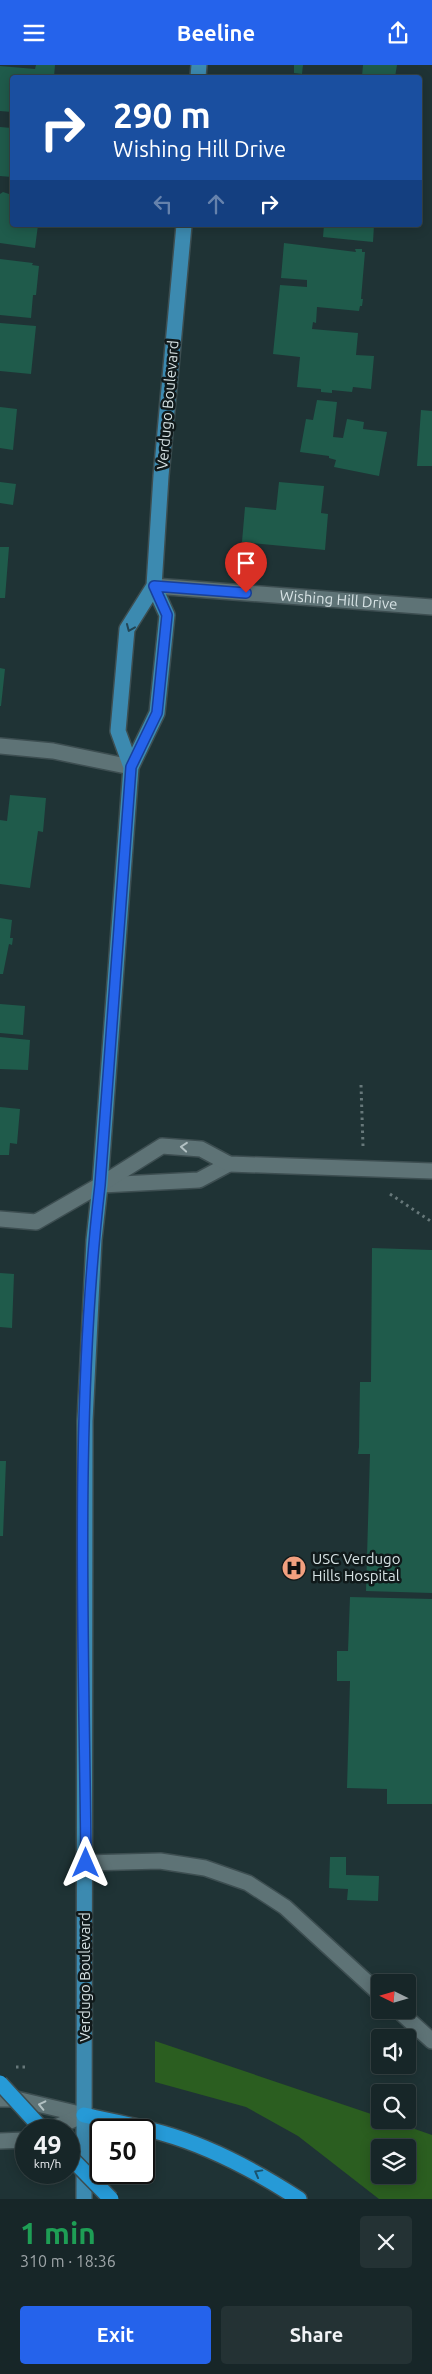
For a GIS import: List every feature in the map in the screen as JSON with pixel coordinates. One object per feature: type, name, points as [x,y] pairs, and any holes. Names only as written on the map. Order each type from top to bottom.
[{"type":"highway","points":[[0,2083],[33,2119]]},
{"type":"highway","points":[[84,2115],[161,2133],[215,2152],[260,2173],[299,2199]]},
{"type":"highway","points":[[80,2167],[111,2199]]},
{"type":"main road","name":"Verdugo Boulevard","points":[[84,2199],[86,1863],[85,1421],[94,1240],[100,1185],[131,767],[157,713],[167,615],[154,586],[161,476],[184,227]]},
{"type":"main road","name":"Verdugo Boulevard","points":[[131,767],[118,731],[127,629],[154,586]]},
{"type":"street","name":"Wishing Hill Drive","points":[[154,586],[432,607]]},
{"type":"street","points":[[0,745],[53,751],[131,767]]},
{"type":"street","points":[[0,1219],[36,1222],[162,1146],[201,1149],[229,1164],[432,1171]]},
{"type":"street","points":[[100,1185],[199,1180],[229,1164]]},
{"type":"street","points":[[86,1863],[160,1861],[205,1868],[248,1883],[285,1907],[371,1985]]},
{"type":"street","points":[[408,2019],[432,2041]]},
{"type":"street","points":[[0,2099],[16,2099],[84,2115]]},
{"type":"street","points":[[75,2119],[84,2115]]},
{"type":"street","points":[[0,2141],[15,2140]]},
{"type":"path","points":[[360,1085],[364,1152]]},
{"type":"path","points":[[386,1190],[432,1222]]},
{"type":"green space","points":[[155,2041],[371,2114],[371,2129],[415,2129],[432,2135],[432,2199],[379,2199],[298,2136],[246,2107],[155,2082]]},
{"type":"building","points":[[36,65],[55,65],[54,75],[10,75],[10,112],[0,111],[0,66],[35,69]]},
{"type":"building","points":[[294,65],[303,65],[302,74],[294,73]]},
{"type":"building","points":[[363,65],[397,65],[395,75],[362,75]]},
{"type":"building","points":[[0,127],[10,128],[10,177],[0,176]]},
{"type":"building","points":[[3,192],[10,194],[10,227],[38,227],[35,248],[0,243],[0,194]]},
{"type":"building","points":[[324,227],[374,227],[373,242],[323,237]]},
{"type":"building","points":[[284,243],[356,252],[355,249],[362,249],[362,252],[365,252],[361,299],[363,299],[359,311],[317,307],[316,323],[313,322],[312,329],[358,333],[356,355],[374,356],[371,389],[353,387],[352,392],[332,390],[332,393],[321,392],[321,389],[297,387],[300,357],[273,354],[280,285],[307,287],[307,280],[281,278]]},
{"type":"building","points":[[0,259],[33,263],[32,265],[39,266],[36,295],[33,295],[31,318],[0,315]]},
{"type":"building","points":[[0,323],[36,326],[31,374],[0,371]]},
{"type":"building","points":[[317,400],[337,402],[333,437],[343,438],[347,419],[364,422],[363,429],[387,432],[379,476],[334,467],[336,460],[329,458],[329,456],[300,452],[306,419],[313,420]]},
{"type":"building","points":[[0,407],[17,409],[13,450],[0,448]]},
{"type":"building","points":[[421,410],[432,411],[432,466],[417,466]]},
{"type":"building","points":[[0,482],[16,484],[13,505],[0,503]]},
{"type":"building","points":[[279,482],[324,486],[321,513],[328,514],[325,550],[242,542],[245,507],[276,510]]},
{"type":"building","points":[[0,547],[9,547],[5,598],[0,598]]},
{"type":"building","points":[[0,668],[5,669],[1,706],[0,706]]},
{"type":"building","points":[[10,795],[46,798],[43,832],[38,831],[30,888],[0,884],[0,820],[7,821]]},
{"type":"building","points":[[0,918],[12,920],[10,938],[13,938],[12,945],[9,944],[3,974],[0,974]]},
{"type":"building","points":[[0,1004],[25,1006],[23,1035],[0,1033]]},
{"type":"building","points":[[0,1037],[30,1040],[28,1070],[0,1069]]},
{"type":"building","points":[[0,1107],[20,1109],[17,1144],[10,1143],[9,1155],[0,1155]]},
{"type":"building","points":[[372,1248],[432,1250],[432,1593],[366,1591],[370,1454],[358,1454],[360,1382],[371,1382]]},
{"type":"building","points":[[0,1273],[14,1274],[12,1328],[0,1327]]},
{"type":"building","points":[[0,1461],[6,1461],[3,1536],[0,1536]]},
{"type":"building","points":[[350,1597],[432,1599],[432,1804],[387,1804],[387,1789],[347,1788],[350,1681],[337,1681],[337,1651],[348,1651]]},
{"type":"building","points":[[330,1857],[346,1857],[346,1875],[379,1876],[378,1901],[347,1900],[348,1889],[329,1888]]},
{"type":"place","name":"USC Verdugo Hills Hospital","points":[[294,1568]]},
{"type":"route","points":[[86,1863],[85,1421],[94,1240],[125,868],[131,767],[157,713],[167,615],[154,586],[246,593]]}]
